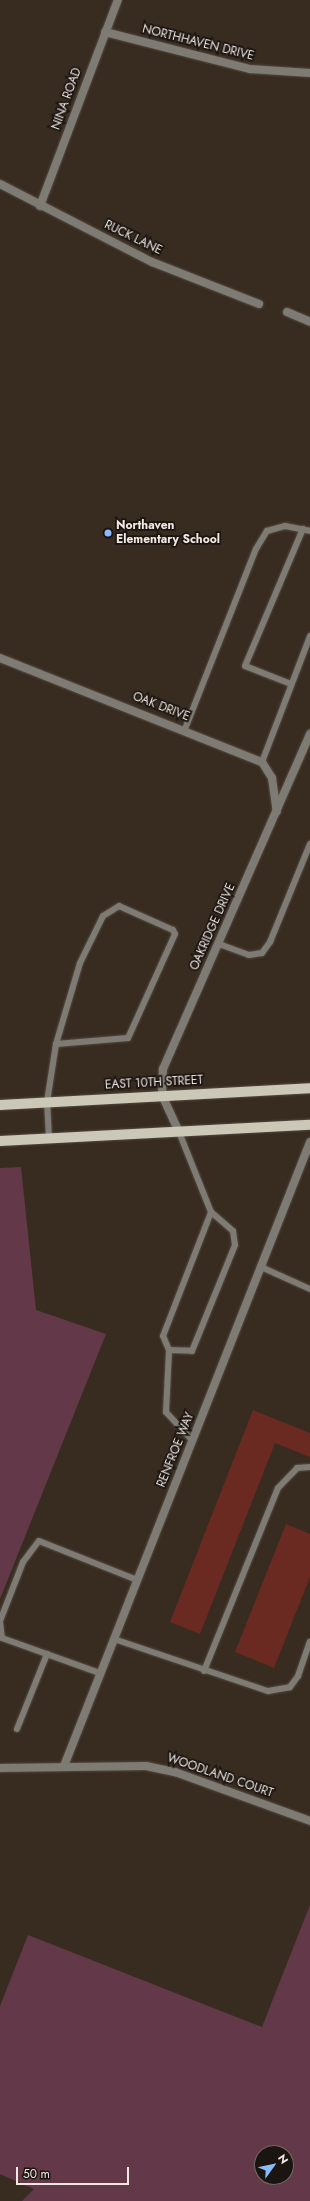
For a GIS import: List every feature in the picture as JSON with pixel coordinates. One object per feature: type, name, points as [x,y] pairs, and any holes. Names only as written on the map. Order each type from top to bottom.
[{"type":"main road","name":"EAST 10TH STREET","points":[[0,1105],[310,1088]]},
{"type":"main road","points":[[0,1141],[310,1125]]},
{"type":"street","name":"NINA ROAD","points":[[40,206],[118,0]]},
{"type":"street","name":"NORTHHAVEN DRIVE","points":[[105,32],[250,69],[310,73]]},
{"type":"street","name":"RUCK LANE","points":[[0,184],[40,206],[152,262],[259,304]]},
{"type":"street","points":[[288,312],[310,322]]},
{"type":"street","name":"OAK DRIVE","points":[[0,658],[262,762]]},
{"type":"street","name":"OAKRIDGE DRIVE","points":[[179,1132],[162,1095],[163,1069],[310,734]]},
{"type":"street","points":[[262,762],[272,778],[277,812]]},
{"type":"street","name":"RENFROE WAY","points":[[64,1766],[310,1142]]},
{"type":"street","name":"WOODLAND COURT","points":[[0,1768],[123,1764],[176,1772],[310,1821]]},
{"type":"lane","points":[[184,730],[256,549],[267,531],[285,526],[310,531]]},
{"type":"lane","points":[[291,684],[245,666],[303,529]]},
{"type":"lane","points":[[262,762],[310,636]]},
{"type":"lane","points":[[219,944],[249,955],[262,953],[270,942],[310,844]]},
{"type":"lane","points":[[49,1138],[48,1102],[56,1044],[80,963],[104,916],[119,906],[173,930],[175,934],[128,1038],[56,1044]]},
{"type":"lane","points":[[169,1350],[192,1351],[235,1245],[233,1231],[211,1212],[179,1132]]},
{"type":"lane","points":[[192,1440],[166,1412],[169,1350],[164,1336],[211,1212]]},
{"type":"lane","points":[[261,1267],[310,1289]]},
{"type":"lane","points":[[204,1671],[278,1488],[297,1468],[310,1467]]},
{"type":"lane","points":[[100,1673],[47,1654],[1,1642],[0,1621],[23,1562],[39,1541],[137,1580]]},
{"type":"lane","points":[[114,1639],[268,1692],[282,1691],[298,1676],[310,1642]]},
{"type":"lane","points":[[17,1729],[47,1654]]},
{"type":"shaded area","points":[[21,1167],[36,1310],[106,1334],[0,1599],[0,1168]]},
{"type":"shaded area","points":[[310,1905],[310,2201],[22,2201],[34,2189],[0,2174],[0,2006],[28,1935],[262,2027]]},
{"type":"building","points":[[253,1410],[310,1433],[310,1457],[275,1443],[200,1634],[170,1622]]},
{"type":"building","points":[[286,1524],[310,1534],[310,1577],[274,1668],[235,1652]]},
{"type":"place","name":"Northaven Elementary School","points":[[108,533]]}]
